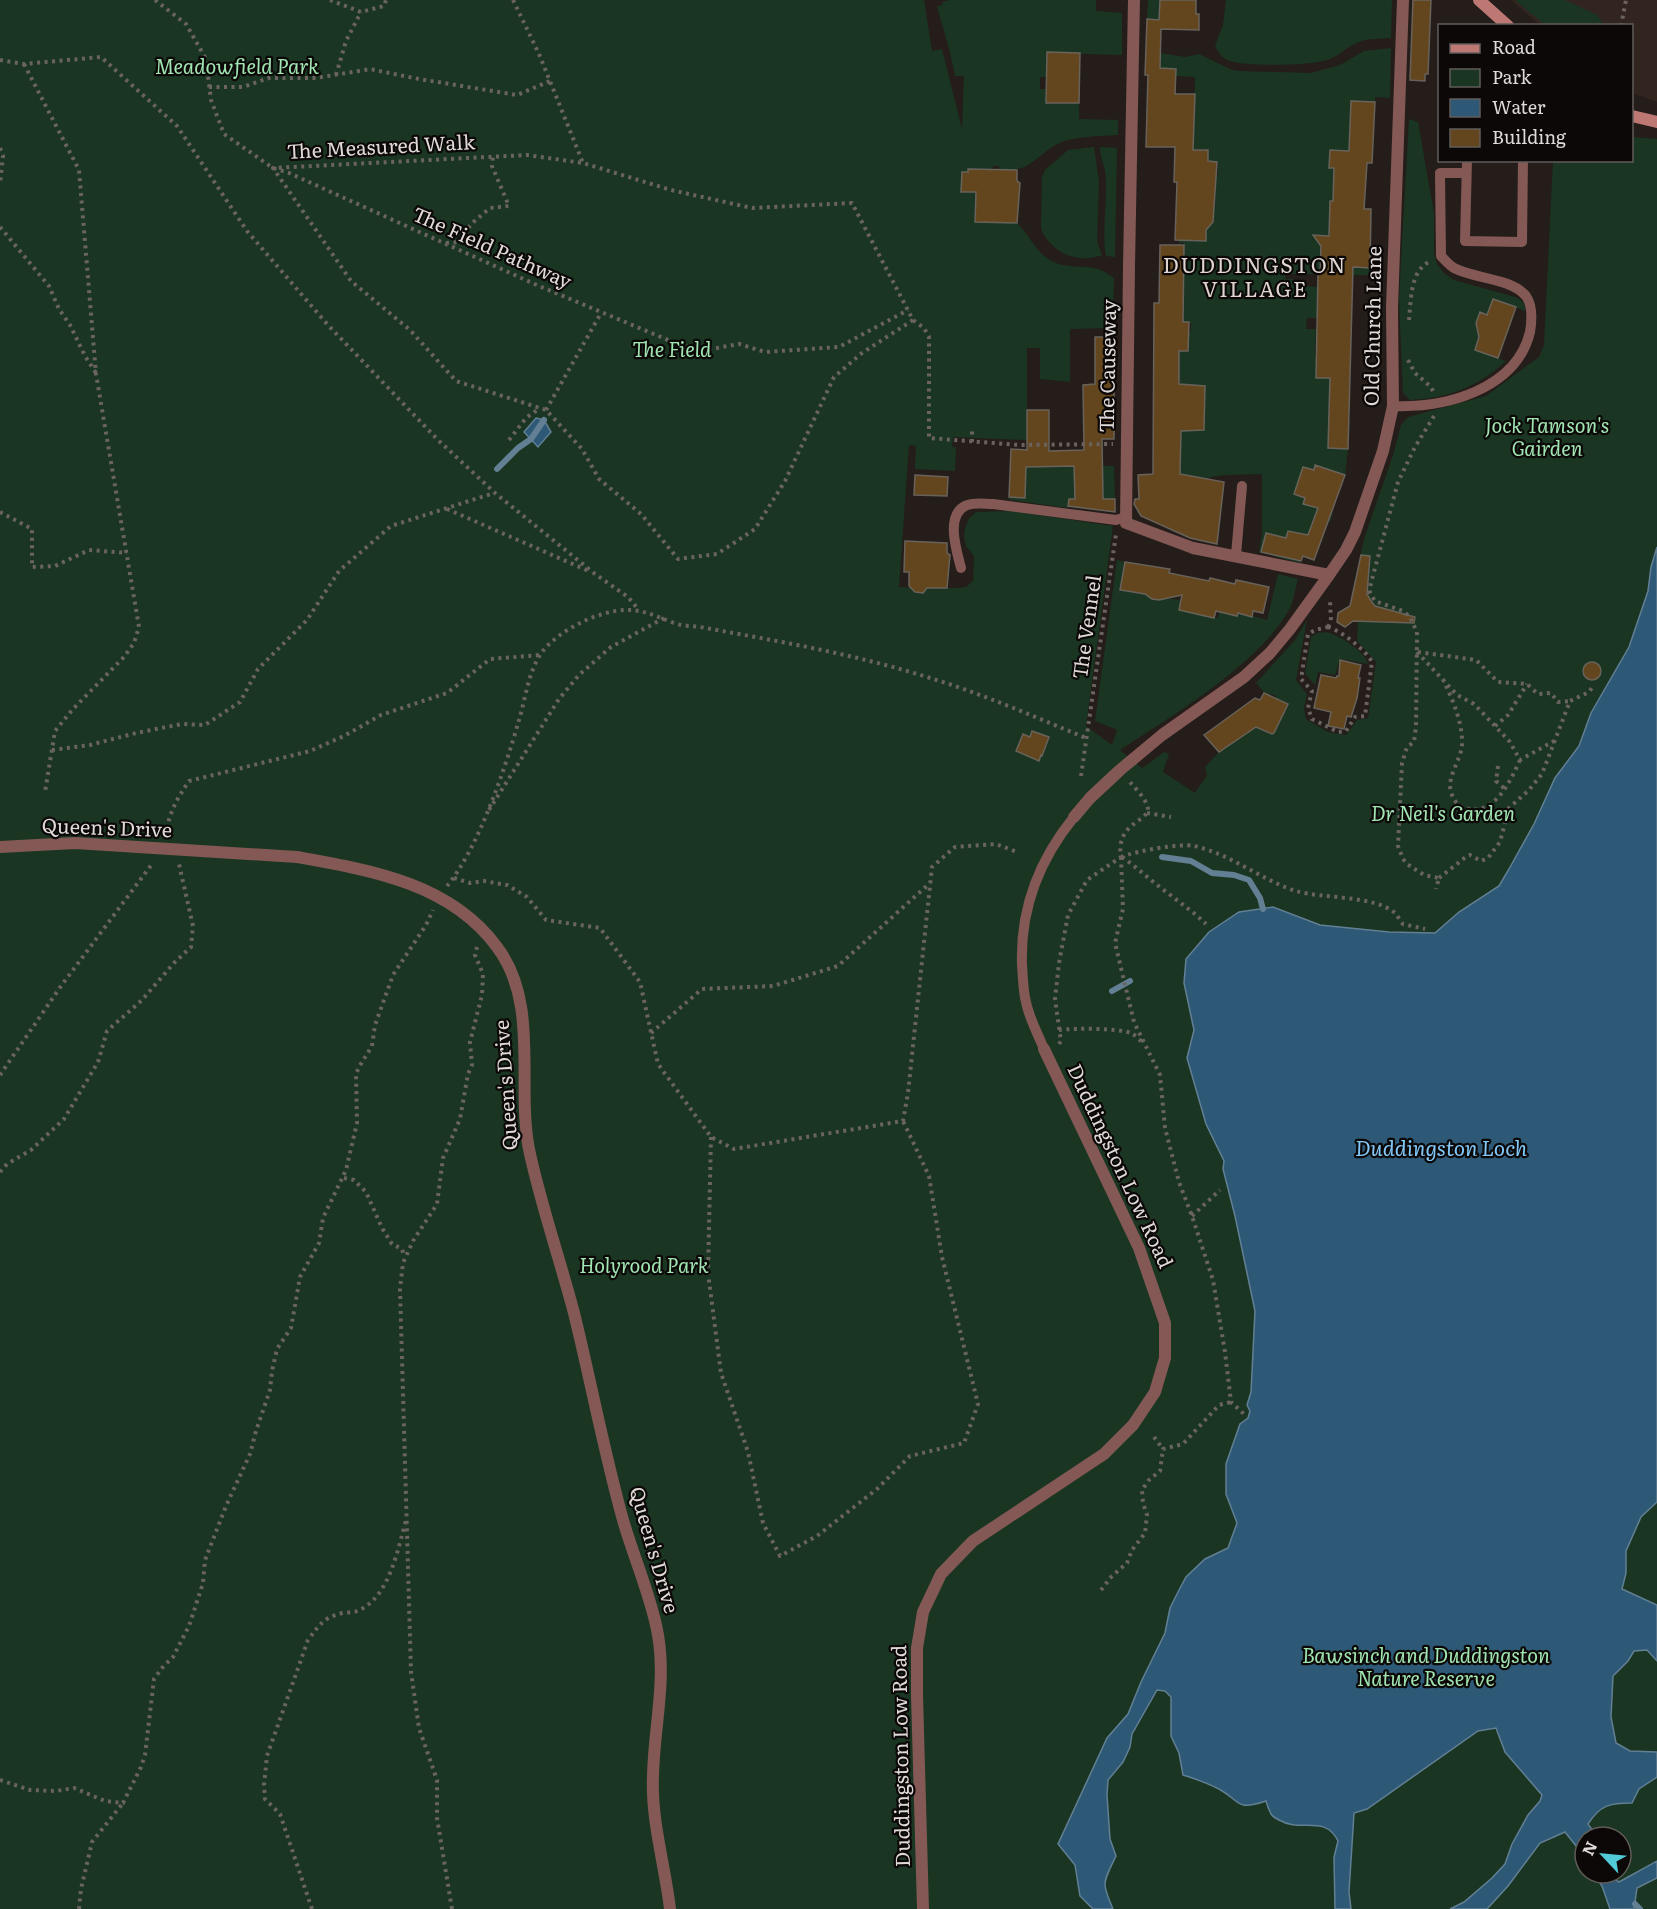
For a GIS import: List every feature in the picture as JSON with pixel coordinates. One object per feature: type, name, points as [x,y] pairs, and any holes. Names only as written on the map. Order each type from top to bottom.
[{"type":"street","name":"The Causeway","points":[[1126,520],[1134,0]]},
{"type":"street","name":"Old Church Lane","points":[[1074,817],[1090,798],[1120,770],[1162,735],[1244,677],[1270,653],[1329,575],[1355,532],[1383,451],[1393,406],[1392,307],[1403,0]]},
{"type":"street","points":[[1479,0],[1506,24]]},
{"type":"street","points":[[1633,116],[1657,122]]},
{"type":"street","points":[[1126,520],[1193,548],[1329,575]]},
{"type":"street","name":"Queen's Drive","points":[[0,847],[75,843],[170,848],[286,856],[376,872],[439,896],[484,931],[499,949],[513,975],[519,998],[524,1041],[529,1151],[574,1315],[623,1520],[656,1624],[662,1687],[653,1776],[653,1811],[670,1909]]},
{"type":"street","name":"Duddingston Low Road","points":[[923,1909],[917,1648],[923,1612],[941,1574],[974,1542],[1104,1454],[1133,1425],[1155,1392],[1165,1358],[1165,1323],[1139,1248],[1044,1049]]},
{"type":"lane","points":[[1467,162],[1465,241],[1522,242],[1523,162]]},
{"type":"lane","points":[[1393,406],[1410,407],[1435,404],[1470,394],[1501,376],[1514,365],[1527,342],[1532,316],[1526,297],[1515,287],[1453,268],[1441,256],[1440,173],[1466,174]]},
{"type":"lane","points":[[1236,555],[1242,486]]},
{"type":"lane","points":[[961,568],[953,534],[959,512],[964,506],[993,504],[1126,520]]},
{"type":"lane","name":"Duddingston Low Road","points":[[1044,1049],[1026,1002],[1022,975],[1023,932],[1028,902],[1036,879],[1052,847],[1074,817]]},
{"type":"path","name":"The Field Pathway","points":[[155,0],[186,24],[206,59],[211,100],[224,134],[273,168],[290,173],[601,313],[680,345],[706,350],[739,344],[765,352],[839,347],[908,310]]},
{"type":"path","points":[[330,0],[361,12],[384,6],[386,0]]},
{"type":"path","points":[[513,0],[584,163]]},
{"type":"path","points":[[1621,24],[1626,0]]},
{"type":"path","points":[[336,75],[346,41],[361,12]]},
{"type":"path","points":[[0,60],[24,64],[101,57],[177,126],[247,231],[327,324],[438,440],[495,493],[595,574],[628,597],[638,610]]},
{"type":"path","points":[[24,64],[79,170],[96,374],[139,627],[134,643],[124,657],[73,709],[56,731],[45,792]]},
{"type":"path","points":[[209,87],[243,87],[269,78],[316,78],[370,69],[517,95],[550,81]]},
{"type":"path","points":[[0,148],[3,156],[0,184]]},
{"type":"path","name":"The Measured Walk","points":[[273,168],[527,155],[584,163],[671,190],[752,208],[852,203],[913,320],[924,328],[929,337],[929,438],[1019,445],[1126,444]]},
{"type":"path","points":[[443,243],[459,242],[471,224],[490,208],[509,206],[492,166],[493,156]]},
{"type":"path","name":"The Measured Walk","points":[[273,168],[351,281],[410,330],[456,381],[546,410],[582,449],[599,479],[641,514],[678,559],[717,554],[755,530],[786,481],[834,377],[862,352],[913,320]]},
{"type":"path","points":[[0,227],[49,286],[59,309],[96,374]]},
{"type":"path","points":[[1408,327],[1414,281],[1422,265],[1441,256]]},
{"type":"path","points":[[546,410],[601,313]]},
{"type":"path","points":[[1407,358],[1415,373],[1431,387],[1435,415],[1415,447],[1398,482],[1370,587],[1375,601],[1403,611],[1410,617],[1417,632],[1416,728],[1413,742],[1407,747],[1402,763],[1398,846],[1407,864],[1424,875],[1439,878]]},
{"type":"path","points":[[508,440],[526,418],[540,407]]},
{"type":"path","points":[[972,428],[972,442]]},
{"type":"path","points":[[52,750],[90,745],[183,724],[205,725],[240,702],[258,669],[307,620],[339,571],[391,526],[495,493]]},
{"type":"path","points":[[446,508],[595,574]]},
{"type":"path","points":[[0,512],[32,529],[32,567],[55,566],[89,550],[128,553]]},
{"type":"path","name":"The Vennel","points":[[1081,776],[1116,534],[1126,520]]},
{"type":"path","points":[[903,1121],[734,1149],[711,1137],[658,1064],[640,982],[600,928],[546,920],[527,897],[507,885],[484,881],[470,883],[454,878],[471,849],[484,818],[519,722],[529,680],[540,655],[560,635],[605,612],[638,610],[677,624],[813,648],[930,678],[990,699],[1086,738]]},
{"type":"path","points":[[484,818],[559,699],[579,675],[611,647],[665,618]]},
{"type":"path","points":[[1328,627],[1333,629],[1356,645],[1372,662],[1365,716],[1355,717],[1346,731],[1338,732],[1312,719],[1308,708],[1312,691],[1301,679],[1308,634],[1328,627]]},
{"type":"path","points":[[1416,651],[1456,694],[1474,704],[1496,726],[1510,742],[1520,760]]},
{"type":"path","points":[[1416,651],[1476,660],[1498,682],[1527,684],[1538,694],[1551,693],[1558,702],[1570,701],[1589,692],[1593,686]]},
{"type":"path","points":[[0,1172],[7,1164],[31,1150],[64,1119],[98,1062],[107,1031],[142,999],[191,947],[194,926],[170,848],[167,823],[175,803],[189,781],[310,751],[344,736],[381,715],[447,693],[490,659],[540,655]]},
{"type":"path","points":[[1443,679],[1457,713],[1462,746],[1450,785],[1459,806],[1472,810],[1486,807],[1504,788],[1520,760],[1554,741]]},
{"type":"path","points":[[1496,726],[1508,715],[1527,684]]},
{"type":"path","points":[[1436,889],[1439,878],[1467,856],[1470,855],[1480,861],[1488,858],[1500,842],[1509,808],[1542,774],[1570,701]]},
{"type":"path","points":[[1498,766],[1496,781],[1504,788]]},
{"type":"path","points":[[1125,775],[1146,803],[1148,813],[1125,831],[1121,841],[1123,909],[1115,943],[1134,1022],[1160,1075],[1165,1128],[1179,1182],[1213,1280],[1232,1402],[1245,1414]]},
{"type":"path","points":[[1148,813],[1171,817]]},
{"type":"path","points":[[711,1137],[708,1274],[721,1373],[748,1452],[763,1523],[780,1556],[817,1536],[877,1489],[910,1456],[964,1443],[978,1404],[942,1257],[929,1176],[903,1121],[932,867],[955,847],[996,844],[1017,852]]},
{"type":"path","points":[[1044,1049],[1057,1045],[1061,1041],[1055,999],[1068,915],[1087,880],[1121,856],[1172,847],[1196,847],[1296,891],[1374,904],[1394,913],[1403,924],[1425,929]]},
{"type":"path","points":[[0,1075],[61,986],[170,848]]},
{"type":"path","points":[[1121,856],[1144,872],[1206,924]]},
{"type":"path","points":[[651,1033],[702,989],[774,986],[838,966],[930,883]]},
{"type":"path","points":[[79,1909],[81,1889],[92,1842],[123,1803],[141,1767],[145,1755],[154,1679],[173,1657],[189,1626],[203,1583],[205,1560],[250,1454],[270,1390],[277,1349],[291,1328],[300,1277],[319,1243],[323,1218],[344,1178],[357,1123],[356,1074],[358,1066],[372,1046],[375,1025],[393,975],[426,925],[439,896]]},
{"type":"path","points":[[452,1909],[438,1818],[437,1780],[419,1728],[411,1672],[400,1289],[405,1257],[413,1240],[437,1204],[442,1158],[460,1119],[468,1074],[472,1065],[470,1042],[482,995],[483,974],[475,949],[484,931]]},
{"type":"path","points":[[1059,1030],[1121,1031],[1133,1034],[1144,1043]]},
{"type":"path","points":[[344,1178],[354,1180],[366,1192],[382,1228],[392,1244],[402,1249],[405,1257]]},
{"type":"path","points":[[1192,1216],[1220,1190]]},
{"type":"path","points":[[1163,1449],[1183,1444],[1219,1405],[1232,1402]]},
{"type":"path","points":[[1101,1590],[1127,1563],[1132,1550],[1145,1533],[1147,1515],[1142,1491],[1149,1479],[1160,1471],[1163,1449],[1154,1437]]},
{"type":"path","points":[[312,1909],[280,1814],[265,1799],[267,1756],[308,1640],[329,1616],[357,1612],[373,1602],[384,1586],[396,1559],[408,1513]]},
{"type":"path","points":[[0,1780],[30,1790],[57,1791],[74,1788],[105,1801],[123,1803]]},
{"type":"shaded area","points":[[1511,0],[1657,0],[1657,102],[1633,93],[1633,24],[1539,24]]},
{"type":"green space","name":"Holyrood Park","points":[[0,0],[924,0],[932,51],[942,49],[962,129],[964,76],[955,76],[937,6],[943,5],[942,2],[950,0],[1096,0],[1096,11],[1122,13],[1122,55],[1048,53],[1047,77],[1040,77],[1040,89],[1047,89],[1047,103],[1079,103],[1079,119],[1118,120],[1118,135],[1082,137],[1062,142],[1050,148],[1030,164],[1016,170],[999,169],[999,166],[993,166],[992,169],[968,169],[968,172],[962,173],[961,192],[988,188],[976,197],[975,222],[1017,223],[1038,250],[1056,263],[1100,270],[1114,278],[1113,328],[1070,329],[1070,382],[1040,379],[1040,348],[1027,348],[1027,440],[953,437],[952,447],[956,447],[955,471],[915,469],[916,446],[909,445],[899,587],[912,588],[915,592],[922,593],[926,588],[966,587],[973,581],[974,556],[966,546],[964,537],[969,518],[976,512],[1011,511],[1113,526],[1086,726],[1112,745],[1117,730],[1095,721],[1117,560],[1125,562],[1120,590],[1147,595],[1155,600],[1165,598],[1181,600],[1179,610],[1218,618],[1224,591],[1227,614],[1237,616],[1238,612],[1267,620],[1278,574],[1298,579],[1289,610],[1257,650],[1213,688],[1120,750],[1142,768],[1164,752],[1169,754],[1163,772],[1195,793],[1207,775],[1205,767],[1219,752],[1257,725],[1271,734],[1277,728],[1287,703],[1264,692],[1256,683],[1295,640],[1307,620],[1296,680],[1307,694],[1304,708],[1306,719],[1328,732],[1346,735],[1357,720],[1368,718],[1376,662],[1357,641],[1358,622],[1353,621],[1345,627],[1337,622],[1338,613],[1346,608],[1349,609],[1364,539],[1401,425],[1408,417],[1486,396],[1539,357],[1544,345],[1553,162],[1633,162],[1633,137],[1657,139],[1657,1909],[0,1909]]},
{"type":"green space","points":[[1148,0],[1160,0],[1159,20],[1147,19]]},
{"type":"green space","points":[[1226,0],[1392,0],[1391,38],[1363,41],[1330,59],[1309,63],[1278,65],[1235,62],[1227,60],[1215,46],[1223,25]]},
{"type":"green space","points":[[1515,0],[1565,0],[1597,15],[1603,24],[1544,24]]},
{"type":"green space","points":[[1391,48],[1390,98],[1375,97],[1375,102],[1351,102],[1349,151],[1330,150],[1329,168],[1347,169],[1334,236],[1322,235],[1322,238],[1351,267],[1370,268],[1370,275],[1285,274],[1285,279],[1293,279],[1293,285],[1318,287],[1317,318],[1307,318],[1306,329],[1316,329],[1315,357],[1350,358],[1316,378],[1330,378],[1328,448],[1348,449],[1345,475],[1315,465],[1314,470],[1303,467],[1294,494],[1305,498],[1303,504],[1333,513],[1330,522],[1315,517],[1308,535],[1288,531],[1282,556],[1301,561],[1301,563],[1273,556],[1282,537],[1266,533],[1261,552],[1259,552],[1262,534],[1262,474],[1225,475],[1201,481],[1180,474],[1181,431],[1204,430],[1204,422],[1196,422],[1196,394],[1205,395],[1205,386],[1179,384],[1179,351],[1188,351],[1188,343],[1165,331],[1191,331],[1191,323],[1183,322],[1184,243],[1179,243],[1179,240],[1206,241],[1206,226],[1210,226],[1214,217],[1206,208],[1215,208],[1216,184],[1207,175],[1218,175],[1218,162],[1208,161],[1208,150],[1166,147],[1166,118],[1180,123],[1194,123],[1195,77],[1176,76],[1175,69],[1160,68],[1160,53],[1185,57],[1199,54],[1232,70],[1311,73],[1340,65],[1364,51]]},
{"type":"green space","points":[[1409,119],[1418,122],[1434,213],[1434,253],[1437,264],[1454,280],[1515,297],[1520,299],[1525,306],[1525,311],[1493,299],[1487,315],[1480,313],[1476,324],[1483,327],[1475,350],[1506,361],[1495,370],[1485,378],[1450,394],[1410,400],[1403,393],[1399,299]]},
{"type":"green space","points":[[1094,147],[1099,182],[1097,241],[1102,256],[1073,257],[1054,247],[1041,229],[1042,177],[1045,170],[1068,150]]},
{"type":"green space","points":[[1100,147],[1117,148],[1115,257],[1106,256],[1104,235],[1106,181]]},
{"type":"green space","points":[[1074,466],[1075,499],[1070,499],[1069,508],[1010,500],[1009,497],[1025,498],[1026,467]]},
{"type":"green space","points":[[1102,466],[1114,466],[1115,499],[1103,499]]},
{"type":"green space","points":[[1326,632],[1351,644],[1362,654],[1368,664],[1340,659],[1335,675],[1318,672],[1315,685],[1305,674],[1311,637]]},
{"type":"water","points":[[536,418],[544,420],[551,432],[538,447],[524,432]]},
{"type":"water","name":"Duddingston Loch","points":[[1657,547],[1657,1502],[1641,1517],[1626,1551],[1626,1573],[1622,1589],[1657,1605],[1657,1661],[1647,1650],[1634,1651],[1628,1661],[1613,1676],[1611,1717],[1616,1743],[1630,1751],[1657,1752],[1657,1777],[1639,1789],[1632,1803],[1606,1806],[1597,1813],[1589,1825],[1573,1825],[1573,1842],[1565,1832],[1540,1843],[1508,1886],[1487,1909],[1450,1909],[1464,1902],[1505,1864],[1512,1844],[1542,1795],[1505,1752],[1496,1728],[1478,1731],[1367,1809],[1354,1813],[1349,1892],[1351,1909],[1335,1909],[1334,1857],[1338,1841],[1333,1833],[1319,1826],[1287,1824],[1273,1816],[1266,1801],[1249,1805],[1240,1804],[1219,1789],[1183,1775],[1179,1753],[1171,1736],[1171,1697],[1165,1691],[1157,1690],[1132,1734],[1130,1747],[1123,1762],[1108,1780],[1110,1839],[1116,1856],[1106,1878],[1105,1887],[1113,1909],[1093,1909],[1080,1896],[1075,1865],[1058,1844],[1107,1738],[1128,1714],[1165,1633],[1170,1608],[1186,1577],[1205,1559],[1228,1548],[1237,1523],[1226,1494],[1226,1464],[1240,1424],[1248,1418],[1250,1411],[1247,1405],[1251,1392],[1255,1311],[1223,1169],[1224,1161],[1206,1124],[1187,1058],[1194,1030],[1184,983],[1186,959],[1209,932],[1239,912],[1273,907],[1320,925],[1389,932],[1435,933],[1459,912],[1499,886],[1534,824],[1555,778],[1579,746],[1591,713],[1629,647],[1648,591],[1651,567]]},
{"type":"water","points":[[1657,1861],[1657,1878],[1637,1888],[1634,1909],[1610,1909],[1601,1885],[1633,1885],[1633,1874]]},
{"type":"building","points":[[1160,0],[1196,0],[1196,14],[1199,14],[1199,30],[1161,29],[1160,68],[1176,69],[1175,94],[1195,94],[1193,150],[1208,150],[1208,161],[1217,162],[1213,222],[1206,230],[1206,241],[1175,240],[1177,182],[1174,182],[1175,147],[1146,147],[1147,19],[1159,20]]},
{"type":"building","points":[[1413,0],[1431,0],[1428,74],[1425,74],[1425,81],[1410,80]]},
{"type":"building","points":[[1047,52],[1080,53],[1079,103],[1046,103]]},
{"type":"building","points":[[1351,101],[1375,102],[1372,163],[1367,163],[1364,209],[1371,209],[1370,268],[1353,267],[1348,449],[1328,448],[1330,378],[1316,378],[1318,274],[1320,274],[1321,246],[1313,235],[1329,236],[1334,168],[1329,168],[1330,150],[1349,151]]},
{"type":"building","points":[[968,169],[1017,170],[1017,181],[1020,183],[1017,223],[975,222],[976,192],[961,192],[962,172],[968,172]]},
{"type":"building","points":[[1160,245],[1184,245],[1183,322],[1189,322],[1188,351],[1179,351],[1179,384],[1205,386],[1204,430],[1181,431],[1180,474],[1224,482],[1217,544],[1190,538],[1141,516],[1134,504],[1135,499],[1139,499],[1138,475],[1153,474],[1154,303],[1159,303]]},
{"type":"building","points":[[1493,299],[1516,307],[1498,358],[1475,350],[1479,337],[1476,323],[1480,312],[1487,315]]},
{"type":"building","points":[[1095,337],[1114,337],[1113,341],[1116,341],[1114,439],[1102,439],[1103,499],[1115,499],[1115,512],[1068,506],[1069,499],[1075,499],[1074,466],[1026,467],[1025,498],[1009,497],[1011,449],[1027,450],[1027,410],[1049,410],[1049,451],[1084,450],[1083,385],[1095,384]]},
{"type":"building","points":[[1315,465],[1345,475],[1314,560],[1303,556],[1301,561],[1261,552],[1266,533],[1286,538],[1288,531],[1308,535],[1318,508],[1303,504],[1305,498],[1294,494],[1303,467],[1314,470]]},
{"type":"building","points":[[915,475],[948,477],[947,496],[914,495]]},
{"type":"building","points":[[905,541],[947,543],[947,553],[950,555],[947,588],[927,588],[923,593],[915,592],[909,586],[909,572],[904,572]]},
{"type":"building","points":[[1361,555],[1370,556],[1367,594],[1371,601],[1375,606],[1415,617],[1414,623],[1353,621],[1345,627],[1337,622],[1338,613],[1350,606]]},
{"type":"building","points":[[1125,562],[1170,569],[1169,573],[1209,581],[1210,578],[1235,584],[1236,580],[1269,587],[1263,613],[1253,611],[1252,617],[1216,611],[1214,618],[1179,610],[1182,595],[1159,600],[1152,599],[1145,594],[1120,590]]},
{"type":"building","points":[[1340,660],[1361,665],[1357,698],[1351,717],[1347,716],[1344,729],[1328,726],[1331,712],[1314,708],[1321,675],[1336,678],[1339,676]]},
{"type":"building","points":[[1592,662],[1598,665],[1601,671],[1598,677],[1592,680],[1586,677],[1583,671],[1586,665]]},
{"type":"building","points":[[1264,693],[1288,704],[1274,733],[1256,727],[1219,752],[1204,735],[1255,698],[1260,700]]},
{"type":"building","points":[[1032,731],[1049,737],[1039,761],[1016,751],[1023,734],[1030,737]]},
{"type":"waterway","points":[[497,469],[518,448],[531,439],[544,420]]},
{"type":"waterway","points":[[1162,857],[1191,861],[1212,873],[1234,875],[1249,880],[1260,898],[1263,909]]},
{"type":"waterway","points":[[1112,991],[1130,981]]},
{"type":"waterway","points":[[1635,1904],[1640,1909]]},
{"type":"district","name":"DUDDINGSTON VILLAGE","points":[[1255,278]]},
{"type":"park label","name":"Meadowfield Park","points":[[237,67]]},
{"type":"park label","name":"The Field","points":[[672,350]]},
{"type":"park label","name":"Jock Tamson's Gairden","points":[[1547,438]]},
{"type":"park label","name":"Dr Neil's Garden","points":[[1443,814]]},
{"type":"park label","name":"Bawsinch and Duddingston Nature Reserve","points":[[1426,1668]]}]
